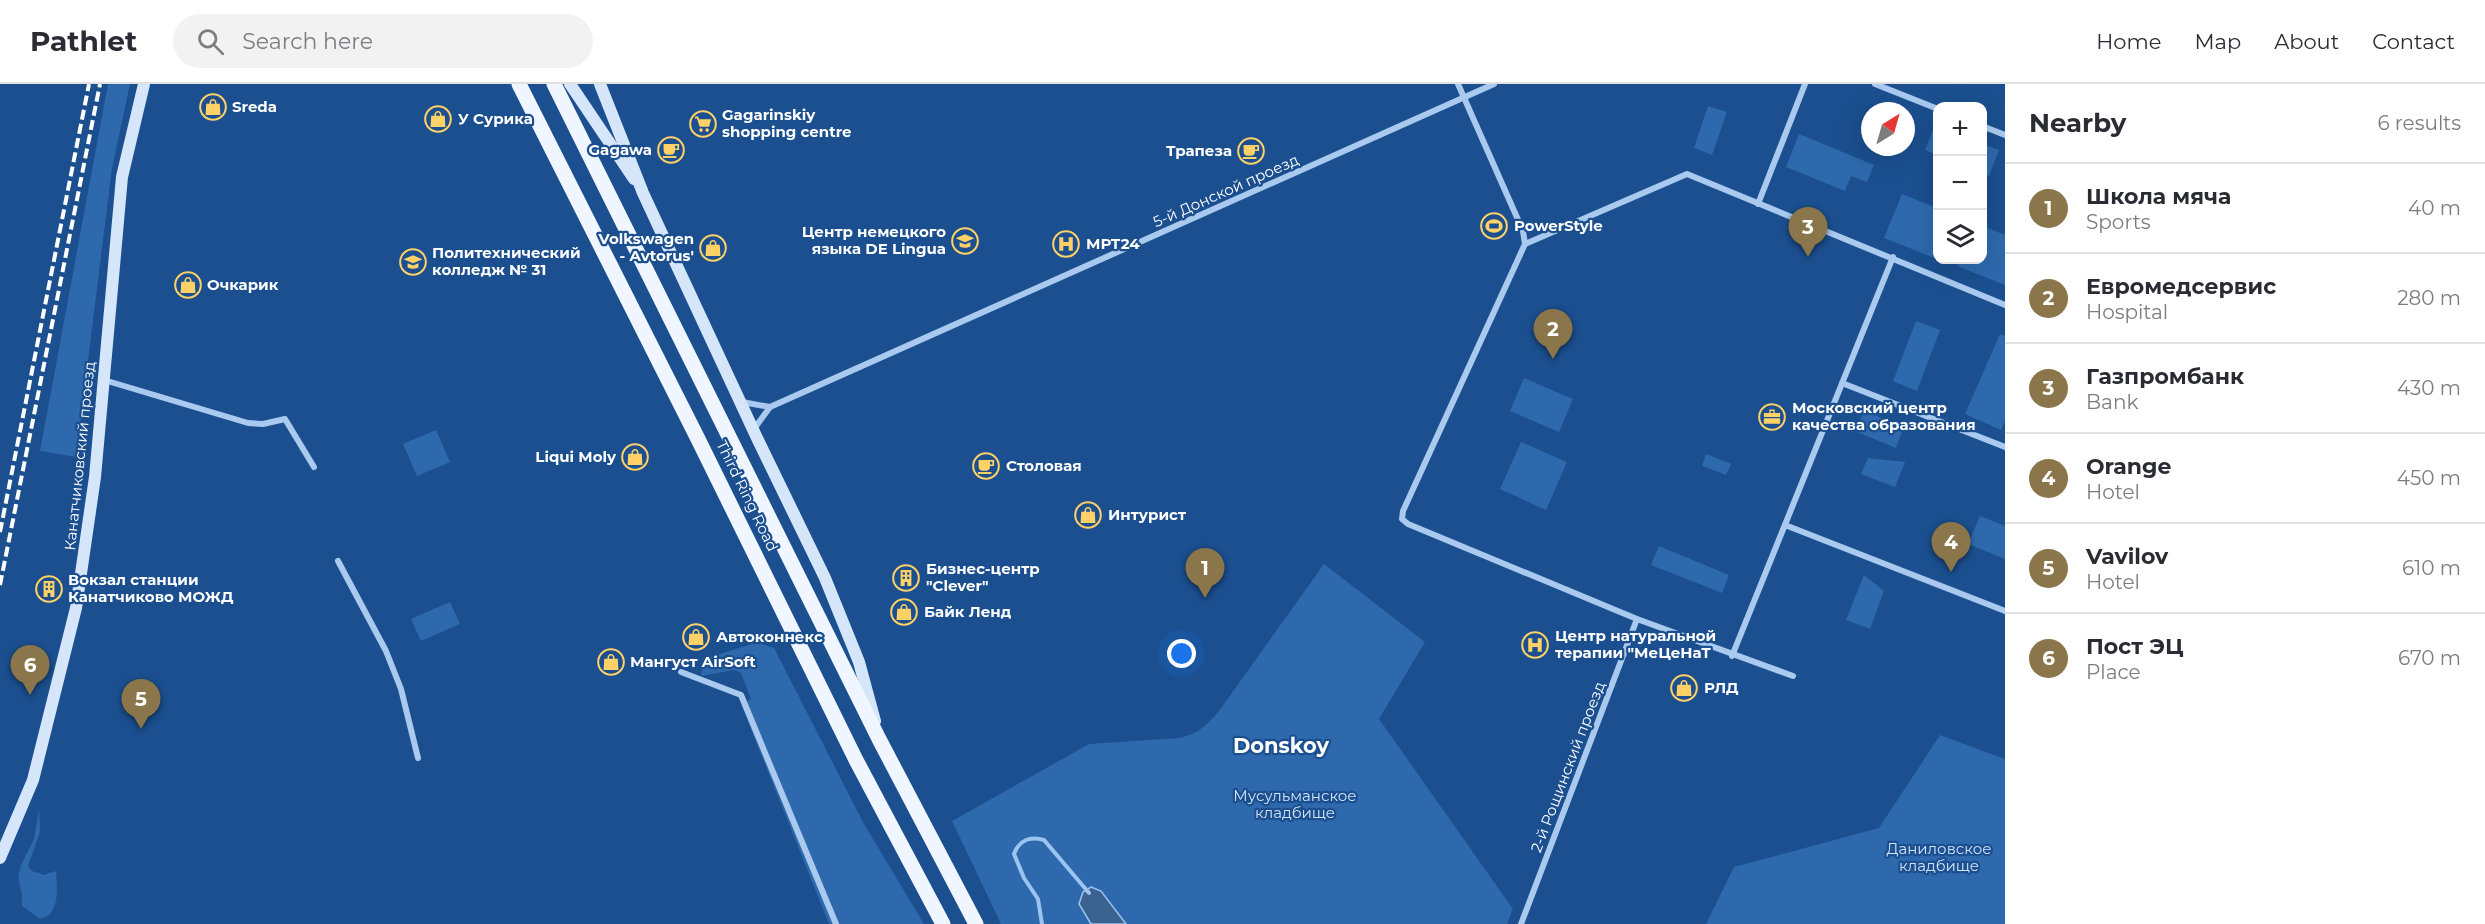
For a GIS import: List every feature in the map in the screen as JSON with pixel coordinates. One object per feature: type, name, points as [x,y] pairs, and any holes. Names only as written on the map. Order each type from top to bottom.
[{"type":"main road","name":"Third Ring Road","points":[[554,84],[879,739],[976,924]]},
{"type":"main road","name":"Third Ring Road","points":[[520,85],[856,760],[943,924]]},
{"type":"street","name":"Канатчиковский проезд","points":[[0,858],[33,780],[76,608],[95,477],[122,177],[144,84]]},
{"type":"street","points":[[570,84],[644,193]]},
{"type":"street","points":[[600,84],[644,193],[753,429],[830,588],[859,662],[879,739]]},
{"type":"street","points":[[1458,84],[1522,231],[1525,244],[1403,512],[1402,519],[1408,524],[1637,619],[1732,656],[1793,676]]},
{"type":"street","name":"5-й Донской проезд","points":[[753,429],[770,407],[1494,84]]},
{"type":"street","points":[[1758,204],[1805,84]]},
{"type":"street","points":[[1875,84],[1933,107]]},
{"type":"street","points":[[1987,128],[2005,135]]},
{"type":"street","points":[[1525,244],[1687,174],[2005,305]]},
{"type":"street","points":[[1732,656],[1893,258]]},
{"type":"street","points":[[103,380],[248,423],[263,424],[285,419],[314,467]]},
{"type":"street","points":[[1842,382],[2005,447]]},
{"type":"street","points":[[742,402],[770,407]]},
{"type":"street","points":[[1785,525],[2005,610]]},
{"type":"street","points":[[338,561],[386,651],[401,689],[418,759]]},
{"type":"street","name":"2-й Рощинский проезд","points":[[1521,924],[1637,619]]},
{"type":"street","points":[[681,672],[741,695],[836,924]]},
{"type":"green space","points":[[108,84],[130,84],[112,168],[76,457],[40,451]]},
{"type":"green space","points":[[1708,106],[1727,112],[1712,155],[1694,148]]},
{"type":"green space","points":[[1933,130],[1933,153],[1925,150]]},
{"type":"green space","points":[[1799,134],[1874,165],[1867,182],[1851,176],[1845,191],[1786,167]]},
{"type":"green space","points":[[1987,146],[1999,150],[1989,176],[1987,175]]},
{"type":"green space","points":[[1902,194],[1933,206],[1933,257],[1884,238]]},
{"type":"green space","points":[[1987,228],[2005,235],[2005,285],[1957,266],[1958,264],[1987,264]]},
{"type":"green space","points":[[1916,321],[1940,330],[1917,391],[1893,381]]},
{"type":"green space","points":[[2000,334],[2005,336],[2005,420],[2001,430],[1965,414]]},
{"type":"green space","points":[[1524,378],[1573,399],[1559,432],[1510,411]]},
{"type":"green space","points":[[1864,411],[1904,427],[1896,448],[1855,431]]},
{"type":"green space","points":[[436,430],[450,462],[417,476],[403,444]]},
{"type":"green space","points":[[1521,442],[1567,462],[1546,510],[1500,489]]},
{"type":"green space","points":[[1706,454],[1731,464],[1726,475],[1702,466]]},
{"type":"green space","points":[[1868,458],[1905,462],[1895,487],[1861,474]]},
{"type":"green space","points":[[1980,516],[2005,526],[2005,559],[1968,544]]},
{"type":"green space","points":[[1659,546],[1729,575],[1722,593],[1651,565]]},
{"type":"green space","name":"Мусульманское кладбище","points":[[1324,564],[1425,642],[1379,719],[1513,909],[1507,924],[1001,924],[952,821],[1089,744],[1179,738],[1202,728],[1219,711]]},
{"type":"green space","points":[[1864,575],[1884,591],[1870,629],[1846,620]]},
{"type":"green space","points":[[450,602],[460,624],[421,641],[411,619]]},
{"type":"green space","points":[[752,644],[774,648],[864,824],[924,924],[829,924],[741,704],[751,699],[741,673],[734,670],[701,676],[703,659]]},
{"type":"green space","name":"Даниловское кладбище","points":[[1940,735],[2005,759],[2005,924],[1706,924],[1734,867],[1879,828]]},
{"type":"green space","points":[[39,809],[40,832],[28,866],[32,871],[44,875],[56,871],[57,885],[55,906],[47,916],[40,919],[22,906],[18,877],[21,865],[34,839]]},
{"type":"shaded area","points":[[1091,887],[1101,891],[1126,924],[1091,924],[1079,904],[1083,892]]},
{"type":"waterway","points":[[1042,924],[1038,899],[1024,878],[1014,854],[1022,842],[1030,839],[1044,840],[1089,893]]},
{"type":"railway","points":[[0,532],[89,84]]},
{"type":"railway","points":[[0,585],[100,84]]},
{"type":"place","name":"Sreda","points":[[213,107]]},
{"type":"place","name":"У Сурика","points":[[438,119]]},
{"type":"place","name":"Gagarinskiy shopping centre","points":[[703,124]]},
{"type":"place","name":"Gagawa","points":[[671,150]]},
{"type":"place","name":"Трапеза","points":[[1251,151]]},
{"type":"place","name":"PowerStyle","points":[[1494,226]]},
{"type":"place","name":"Центр немецкого языка DE Lingua","points":[[965,241]]},
{"type":"place","name":"МРТ24","points":[[1066,244]]},
{"type":"place","name":"Volkswagen - Avtorus'","points":[[713,248]]},
{"type":"place","name":"Газпромбанк","points":[[1808,257]]},
{"type":"place","name":"Политехнический колледж № 31","points":[[413,262]]},
{"type":"place","name":"Очкарик","points":[[188,285]]},
{"type":"place","name":"Евромедсервис","points":[[1553,359]]},
{"type":"place","name":"Московский центр качества образования","points":[[1772,417]]},
{"type":"place","name":"Liqui Moly","points":[[635,457]]},
{"type":"place","name":"Столовая","points":[[986,466]]},
{"type":"place","name":"Интурист","points":[[1088,515]]},
{"type":"place","name":"Orange","points":[[1951,572]]},
{"type":"place","name":"Бизнес-центр \"Clever\"","points":[[906,578]]},
{"type":"place","name":"Вокзал станции Канатчиково МОЖД","points":[[49,589]]},
{"type":"place","name":"Школа мяча","points":[[1205,598]]},
{"type":"place","name":"Байк Ленд","points":[[904,612]]},
{"type":"place","name":"Автоконнекс","points":[[696,637]]},
{"type":"place","name":"Центр натуральной терапии \"МеЦеНаТ","points":[[1535,645]]},
{"type":"place","name":"Мангуст AirSoft","points":[[611,662]]},
{"type":"place","name":"РЛД","points":[[1684,688]]},
{"type":"place","name":"Пост ЭЦ","points":[[30,695]]},
{"type":"place","name":"Vavilov","points":[[141,729]]},
{"type":"district","name":"Donskoy","points":[[1281,746]]}]
